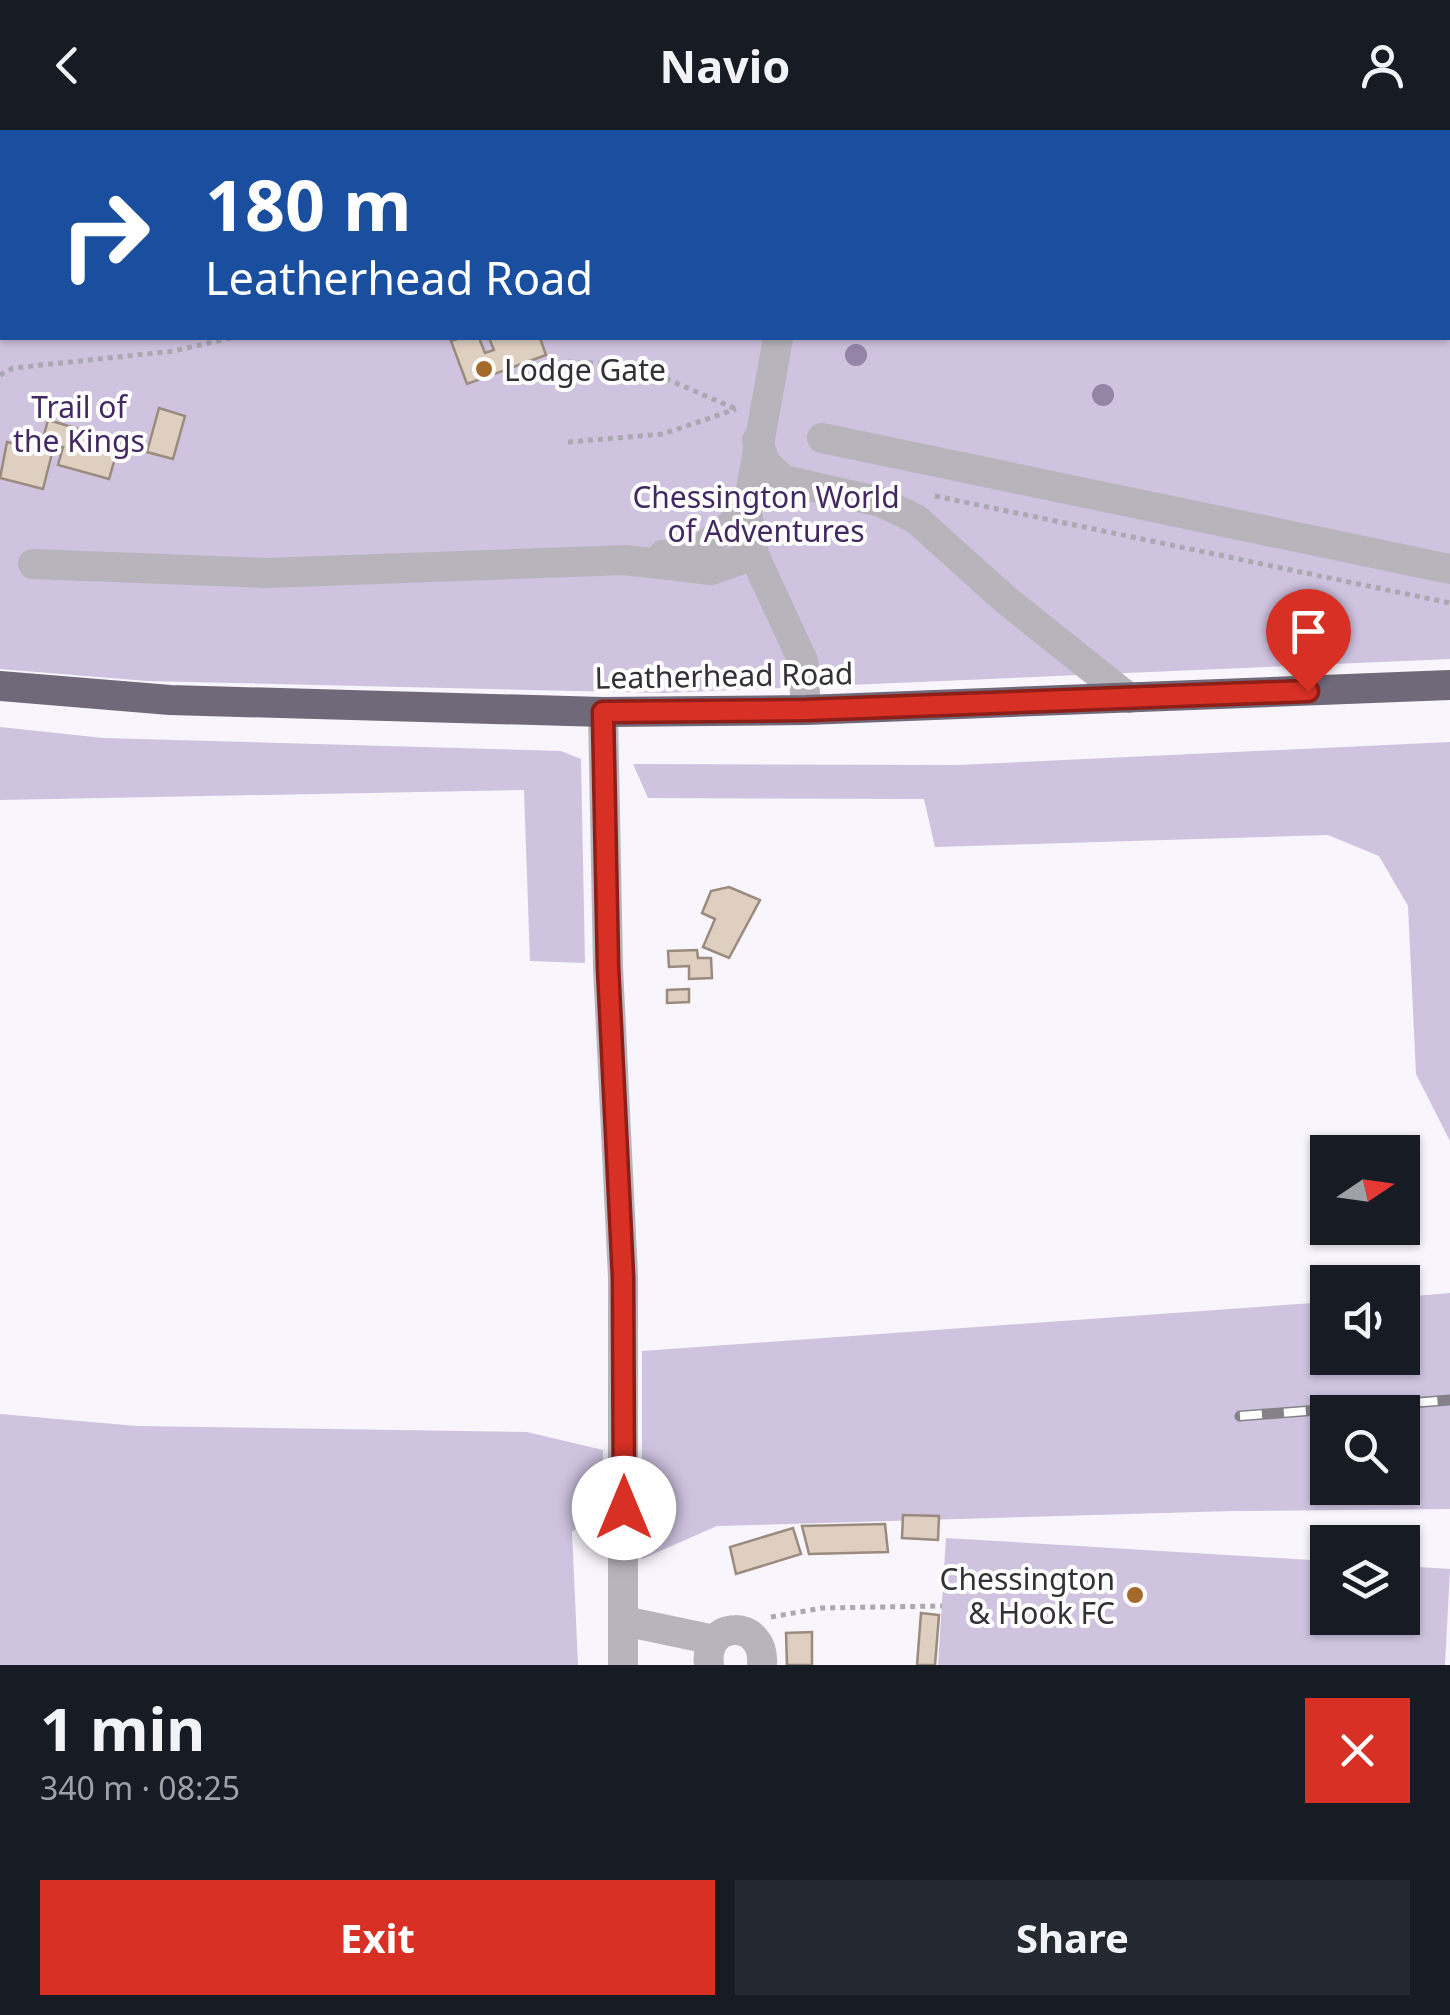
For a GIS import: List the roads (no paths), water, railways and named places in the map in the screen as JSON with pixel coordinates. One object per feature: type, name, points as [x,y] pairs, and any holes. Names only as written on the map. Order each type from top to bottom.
[{"type":"highway","name":"Leatherhead Road","points":[[0,686],[170,700],[603,712],[806,710],[1450,685]]},
{"type":"street","points":[[778,340],[746,512],[754,554],[803,660],[806,710]]},
{"type":"street","points":[[822,438],[1450,569]]},
{"type":"street","points":[[758,440],[766,462],[783,480],[881,502],[916,519],[1006,600],[1129,698]]},
{"type":"street","points":[[33,564],[266,573],[625,560],[698,551],[746,512]]},
{"type":"street","points":[[625,560],[711,570],[754,554]]},
{"type":"street","points":[[603,712],[608,967],[623,1277],[623,1665]]},
{"type":"street","points":[[624,1621],[711,1652],[730,1630],[748,1632],[761,1646],[762,1665]]},
{"type":"railway","points":[[1240,1416],[1450,1400]]},
{"type":"place","name":"Lodge Gate","points":[[484,369]]},
{"type":"place","name":"Chessington & Hook FC","points":[[1135,1595]]},
{"type":"park label","name":"Trail of the Kings","points":[[79,423]]},
{"type":"park label","name":"Chessington World of Adventures","points":[[766,513]]}]
